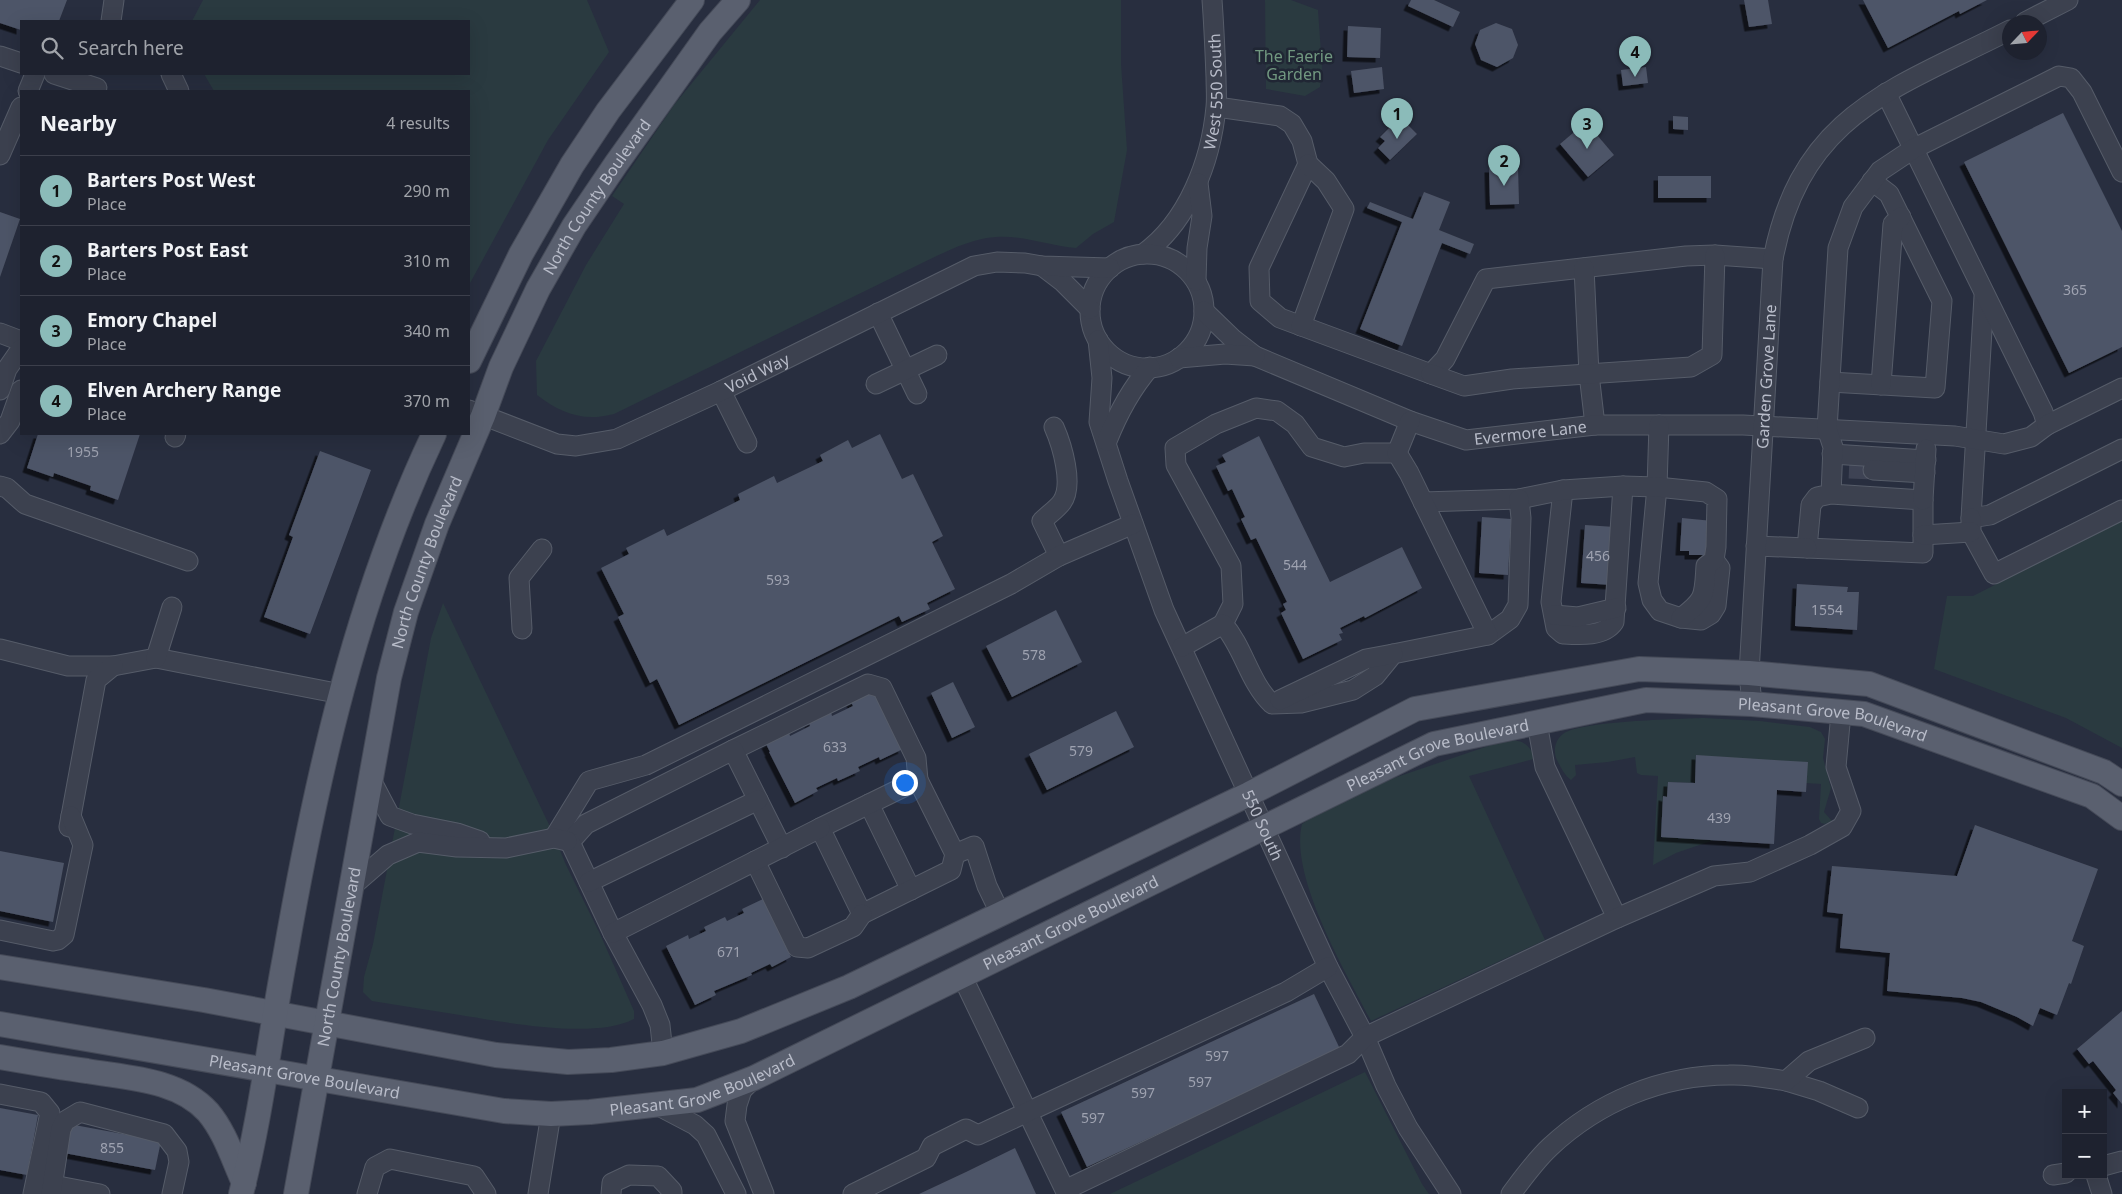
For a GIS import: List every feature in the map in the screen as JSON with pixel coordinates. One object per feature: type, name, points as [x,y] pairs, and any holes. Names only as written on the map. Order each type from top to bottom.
[{"type":"main road","name":"North County Boulevard","points":[[470,359],[521,254],[572,165],[608,111],[692,0]]},
{"type":"main road","name":"North County Boulevard","points":[[470,430],[476,413],[501,367],[538,289],[574,226],[710,32],[738,0]]},
{"type":"main road","points":[[242,1189],[306,844],[341,694],[366,611],[396,523],[434,435]]},
{"type":"main road","name":"North County Boulevard","points":[[296,1194],[389,678],[406,612],[468,435]]},
{"type":"main road","name":"Pleasant Grove Boulevard","points":[[0,967],[204,1000],[496,1054],[568,1062],[611,1060],[663,1053],[741,1031],[849,987],[1249,794],[1415,709],[1639,669],[1749,673],[1869,684],[2104,772],[2122,784]]},
{"type":"main road","name":"Pleasant Grove Boulevard","points":[[0,1024],[504,1111],[551,1114],[590,1112],[697,1100],[754,1078],[1434,744],[1646,700],[1752,704],[1864,714],[2092,796],[2122,818]]},
{"type":"main road","points":[[0,1057],[145,1080],[185,1094],[200,1104],[223,1134],[242,1189]]},
{"type":"street","points":[[111,20],[114,0]]},
{"type":"street","name":"West 550 South","points":[[1198,183],[1216,107],[1212,0]]},
{"type":"street","points":[[2039,15],[2068,0]]},
{"type":"street","name":"Garden Grove Lane","points":[[1752,704],[1749,673],[1773,259],[1779,230],[1788,203],[1811,160],[1847,120],[1866,105],[2002,34]]},
{"type":"street","points":[[0,56],[20,63]]},
{"type":"street","points":[[28,90],[35,75]]},
{"type":"street","points":[[58,75],[98,84]]},
{"type":"street","points":[[171,75],[179,90]]},
{"type":"street","points":[[1831,494],[1838,464],[1827,429],[1838,248],[1853,207],[1880,170],[1912,148],[2059,76],[2071,78],[2082,92],[2122,172]]},
{"type":"street","points":[[1886,93],[2043,412],[2047,425]]},
{"type":"street","points":[[1216,107],[1280,116],[1292,124],[1302,141],[1308,164],[1326,181],[1344,209],[1302,326]]},
{"type":"street","points":[[0,155],[20,109]]},
{"type":"street","points":[[1308,164],[1259,268],[1260,301],[1280,318],[1464,386],[1512,379],[1691,366],[1712,355],[1715,255]]},
{"type":"street","points":[[1830,382],[1935,388],[1942,301],[1889,194],[1872,181]]},
{"type":"street","points":[[1142,254],[1168,233],[1198,183]]},
{"type":"street","points":[[1196,281],[1197,248],[1202,216],[1198,183]]},
{"type":"street","points":[[1881,385],[1893,224],[1900,217]]},
{"type":"street","points":[[1142,254],[1167,257],[1184,266],[1196,281],[1203,300],[1204,311],[1204,319],[1198,338],[1188,352],[1165,365],[1150,368],[1139,368],[1122,363],[1109,353],[1098,340],[1092,325],[1090,309],[1093,292],[1101,276],[1114,264],[1131,256],[1142,254]]},
{"type":"street","points":[[1431,374],[1445,359],[1486,279],[1686,256],[1715,255],[1773,259]]},
{"type":"street","name":"Void Way","points":[[476,413],[557,444],[576,446],[617,439],[721,391],[974,266],[997,262],[1042,266],[1110,268]]},
{"type":"street","points":[[1042,266],[1063,282],[1090,309]]},
{"type":"street","points":[[1584,268],[1589,374],[1595,425]]},
{"type":"street","points":[[1984,295],[1974,441],[1971,525],[1994,574],[2122,510]]},
{"type":"street","points":[[1204,311],[1233,339],[1255,356]]},
{"type":"street","points":[[878,313],[917,394]]},
{"type":"street","points":[[0,334],[20,341]]},
{"type":"street","name":"550 South","points":[[1098,340],[1102,378],[1099,422],[1164,610],[1328,967],[1365,1037],[1408,1128],[1451,1194]]},
{"type":"street","points":[[0,390],[7,369],[20,350]]},
{"type":"street","points":[[1179,358],[1226,354],[1255,356]]},
{"type":"street","points":[[876,384],[937,355]]},
{"type":"street","name":"Evermore Lane","points":[[1255,356],[1410,421],[1466,440],[1595,425],[1659,425],[1762,426],[1928,434],[1955,436],[1974,441],[2004,444],[2031,437],[2047,425],[2122,388]]},
{"type":"street","points":[[1107,441],[1126,398],[1150,368]]},
{"type":"street","points":[[721,391],[747,443]]},
{"type":"street","points":[[0,434],[10,421],[20,393]]},
{"type":"street","points":[[1182,647],[1223,624],[1233,604],[1231,566],[1176,466],[1175,448],[1216,424],[1256,408],[1278,411],[1295,424],[1312,447],[1344,457],[1364,453],[1397,453]]},
{"type":"street","points":[[1397,453],[1410,421]]},
{"type":"street","points":[[1423,502],[1519,499],[1564,490],[1623,486],[1657,487],[1706,492],[1717,500],[1714,560],[1720,568],[1716,606],[1711,614],[1701,620],[1681,618],[1660,610],[1652,600],[1648,583],[1657,487],[1659,425]]},
{"type":"street","points":[[1054,427],[1061,445],[1068,489],[1062,503],[1042,521],[1059,556]]},
{"type":"street","points":[[1756,546],[1923,553],[1923,500],[1928,434]]},
{"type":"street","points":[[1923,535],[1971,525],[2122,449]]},
{"type":"street","points":[[1397,453],[1409,473],[1488,635]]},
{"type":"street","points":[[1838,464],[1925,466]]},
{"type":"street","points":[[1873,470],[1925,466]]},
{"type":"street","points":[[0,486],[7,488],[25,504],[188,561]]},
{"type":"street","points":[[1564,490],[1552,609],[1556,628],[1563,634],[1576,635],[1601,632],[1614,622],[1623,486]]},
{"type":"street","points":[[1808,548],[1811,505],[1816,497],[1831,494],[1923,500]]},
{"type":"street","points":[[1223,624],[1234,637],[1262,695],[1272,704],[1301,703],[1353,690],[1375,676],[1392,654],[1488,635],[1510,620],[1518,605],[1519,499]]},
{"type":"street","points":[[562,840],[589,781],[646,765],[1011,584],[1059,556],[1133,524]]},
{"type":"street","points":[[522,629],[519,578],[542,549]]},
{"type":"street","points":[[156,658],[172,607]]},
{"type":"street","points":[[0,649],[68,666],[113,666],[156,658],[341,694]]},
{"type":"street","points":[[0,930],[53,941],[58,940],[64,934],[83,845],[69,825],[96,680],[113,666]]},
{"type":"street","points":[[351,887],[388,855],[418,842],[494,848],[522,846],[534,841],[562,840],[586,824],[868,684],[882,688],[916,758],[918,780],[955,854],[951,870],[862,914],[853,927],[808,948],[797,947],[755,861]]},
{"type":"street","points":[[962,976],[1065,1190],[1348,1054],[1365,1037],[1617,918],[1714,876],[1750,872],[1810,845],[1842,827],[1851,811],[1836,767],[1841,713]]},
{"type":"street","points":[[1537,723],[1545,768],[1617,918]]},
{"type":"street","points":[[734,750],[782,848]]},
{"type":"street","points":[[370,778],[390,816],[412,824],[473,838],[494,848]]},
{"type":"street","points":[[613,933],[918,780]]},
{"type":"street","points":[[590,882],[758,800]]},
{"type":"street","points":[[869,804],[911,890]]},
{"type":"street","points":[[820,828],[862,914]]},
{"type":"street","points":[[562,840],[590,882],[613,933],[652,1005],[660,1025],[663,1053]]},
{"type":"street","points":[[955,854],[974,846],[987,886],[1000,914]]},
{"type":"street","points":[[853,1194],[879,1188],[926,1158],[932,1146],[966,1129],[978,1135],[1286,992],[1328,967]]},
{"type":"street","points":[[1786,1081],[1809,1061],[1865,1038]]},
{"type":"street","points":[[1521,1190],[1548,1148],[1570,1130],[1598,1111],[1629,1095],[1657,1085],[1711,1076],[1750,1075],[1786,1081],[1819,1091],[1858,1108]]},
{"type":"street","points":[[754,1078],[742,1090],[736,1105],[735,1121],[764,1194]]},
{"type":"street","points":[[0,1094],[41,1102],[50,1113],[33,1194]]},
{"type":"street","points":[[655,1104],[695,1125],[706,1135],[736,1194]]},
{"type":"street","points":[[100,1194],[52,1189],[61,1129],[65,1121],[80,1112],[164,1134],[177,1150],[179,1162],[172,1194]]},
{"type":"street","points":[[538,1194],[551,1114]]},
{"type":"street","points":[[367,1194],[374,1167],[390,1159],[474,1176],[486,1194]]},
{"type":"street","points":[[2107,1165],[2122,1161]]},
{"type":"street","points":[[611,1194],[612,1183],[629,1175],[658,1176],[672,1191],[672,1194]]},
{"type":"street","points":[[2097,1179],[2102,1194]]},
{"type":"green space","points":[[203,0],[587,0],[609,52],[548,140],[470,283],[470,90],[213,90],[205,75],[470,75],[470,20],[193,20]]},
{"type":"green space","points":[[760,0],[1121,0],[1121,64],[1127,150],[1114,222],[1093,234],[1076,248],[1006,237],[986,238],[965,244],[614,414],[583,417],[555,407],[537,395],[536,361],[586,265],[624,204],[612,196],[674,105]]},
{"type":"green space","name":"The Faerie Garden","points":[[1265,0],[1291,0],[1318,10],[1322,67],[1320,87],[1305,96],[1266,89]]},
{"type":"green space","points":[[2122,520],[2122,748],[2066,718],[1934,669],[1947,596],[1973,596]]},
{"type":"green space","points":[[443,603],[600,934],[634,1011],[634,1019],[617,1025],[596,1028],[548,1028],[372,1001],[363,992],[364,977],[373,944],[431,638]]},
{"type":"green space","points":[[1704,718],[1760,721],[1810,727],[1821,732],[1825,739],[1823,758],[1831,788],[1824,812],[1832,821],[1825,824],[1821,823],[1819,819],[1821,784],[1806,783],[1696,756],[1695,783],[1668,782],[1667,797],[1664,796],[1714,840],[1676,853],[1653,865],[1658,776],[1637,773],[1635,757],[1575,765],[1576,775],[1571,780],[1564,773],[1555,755],[1557,741],[1563,734],[1588,726],[1630,721]]},
{"type":"green space","points":[[1506,740],[1523,743],[1535,756],[1534,759],[1469,776],[1545,940],[1371,1021],[1335,952],[1312,897],[1304,871],[1300,846],[1302,824],[1391,779]]},
{"type":"green space","points":[[1365,1072],[1422,1184],[1429,1194],[1110,1194]]},
{"type":"building","points":[[0,0],[67,0],[59,20],[20,20],[20,30],[0,23]]},
{"type":"building","points":[[1411,0],[1434,0],[1460,12],[1453,27],[1408,6]]},
{"type":"building","points":[[1744,0],[1768,0],[1772,24],[1749,27]]},
{"type":"building","points":[[1863,0],[1987,0],[1960,14],[1959,11],[1888,48]]},
{"type":"building","points":[[1496,23],[1512,29],[1518,45],[1513,58],[1497,67],[1481,60],[1475,44],[1480,30]]},
{"type":"building","points":[[1348,26],[1381,28],[1380,58],[1347,57]]},
{"type":"building","points":[[1382,67],[1384,89],[1354,93],[1351,71]]},
{"type":"building","points":[[1646,67],[1648,83],[1623,86],[1621,70]]},
{"type":"building","points":[[2063,113],[2122,231],[2122,347],[2069,373],[1964,162]]},
{"type":"building","points":[[1673,116],[1688,117],[1688,130],[1673,129]]},
{"type":"building","points":[[1404,121],[1417,134],[1390,160],[1378,148],[1385,141],[1380,137],[1394,123],[1397,127]]},
{"type":"building","points":[[1586,122],[1614,155],[1588,177],[1560,144]]},
{"type":"building","points":[[1518,167],[1519,204],[1490,205],[1489,168]]},
{"type":"building","points":[[1658,176],[1711,176],[1711,198],[1658,198]]},
{"type":"building","points":[[1424,192],[1450,202],[1439,230],[1474,244],[1470,254],[1442,243],[1402,346],[1360,329],[1402,222],[1367,208],[1370,202],[1413,219]]},
{"type":"building","points":[[0,212],[20,219],[0,277]]},
{"type":"building","points":[[880,434],[902,479],[913,474],[943,536],[932,542],[955,589],[927,603],[930,609],[902,622],[899,616],[679,725],[657,679],[650,683],[618,617],[624,614],[601,568],[629,554],[626,548],[664,529],[667,536],[740,500],[738,494],[774,476],[777,483],[823,461],[820,455],[848,440],[852,448]]},
{"type":"building","points":[[38,435],[140,435],[118,500],[90,490],[91,486],[54,473],[53,477],[27,468]]},
{"type":"building","points":[[1259,436],[1330,582],[1402,547],[1422,588],[1365,618],[1364,616],[1340,628],[1343,633],[1339,634],[1342,640],[1303,659],[1281,613],[1286,610],[1283,604],[1287,602],[1256,538],[1251,540],[1241,519],[1245,517],[1232,489],[1228,491],[1216,466],[1226,462],[1222,455]]},
{"type":"building","points":[[320,451],[371,470],[310,634],[264,617],[293,537],[289,535]]},
{"type":"building","points":[[1482,517],[1511,519],[1508,575],[1479,573]]},
{"type":"building","points":[[1682,518],[1713,521],[1708,530],[1706,555],[1689,555],[1689,551],[1680,551]]},
{"type":"building","points":[[1585,525],[1615,527],[1612,585],[1581,583]]},
{"type":"building","points":[[1797,584],[1848,587],[1847,592],[1859,592],[1857,630],[1795,626]]},
{"type":"building","points":[[1056,610],[1082,662],[1012,697],[986,646]]},
{"type":"building","points":[[953,682],[975,727],[952,738],[931,693]]},
{"type":"building","points":[[870,693],[875,694],[903,749],[880,760],[879,757],[858,767],[860,771],[838,781],[837,778],[816,788],[818,791],[795,803],[766,744],[789,732],[790,736],[810,726],[809,723],[831,712],[832,716],[853,706],[851,702]]},
{"type":"building","points":[[1116,711],[1134,747],[1047,790],[1029,754]]},
{"type":"building","points":[[1696,755],[1808,762],[1806,792],[1777,790],[1774,844],[1661,837],[1663,796],[1667,797],[1668,782],[1695,783]]},
{"type":"building","points":[[1975,825],[2098,869],[2072,941],[2084,946],[2071,984],[2069,983],[2057,1015],[2040,1008],[2033,1026],[1981,1002],[1962,998],[1887,991],[1890,953],[1840,948],[1843,914],[1827,912],[1832,866],[1957,876]]},
{"type":"building","points":[[0,851],[64,863],[53,922],[0,911]]},
{"type":"building","points":[[763,899],[791,957],[772,967],[770,964],[751,973],[752,975],[714,991],[716,995],[695,1005],[666,946],[688,935],[689,939],[706,931],[704,927],[725,917],[727,921],[744,913],[742,909]]},
{"type":"building","points":[[1314,994],[1340,1049],[1087,1167],[1061,1112]]},
{"type":"building","points":[[2122,1011],[2122,1104],[2113,1093],[2116,1090],[2093,1061],[2089,1064],[2077,1049]]},
{"type":"building","points":[[0,1108],[38,1115],[27,1175],[0,1170]]},
{"type":"building","points":[[69,1124],[161,1141],[155,1170],[64,1153]]},
{"type":"building","points":[[1015,1148],[1036,1194],[919,1194],[966,1172]]},
{"type":"tunnel","points":[[1849,469],[1873,470]]},
{"type":"place","name":"Elven Archery Range","points":[[1635,77]]},
{"type":"place","name":"Barters Post West","points":[[1397,139]]},
{"type":"place","name":"Emory Chapel","points":[[1587,149]]},
{"type":"place","name":"Barters Post East","points":[[1504,186]]}]
